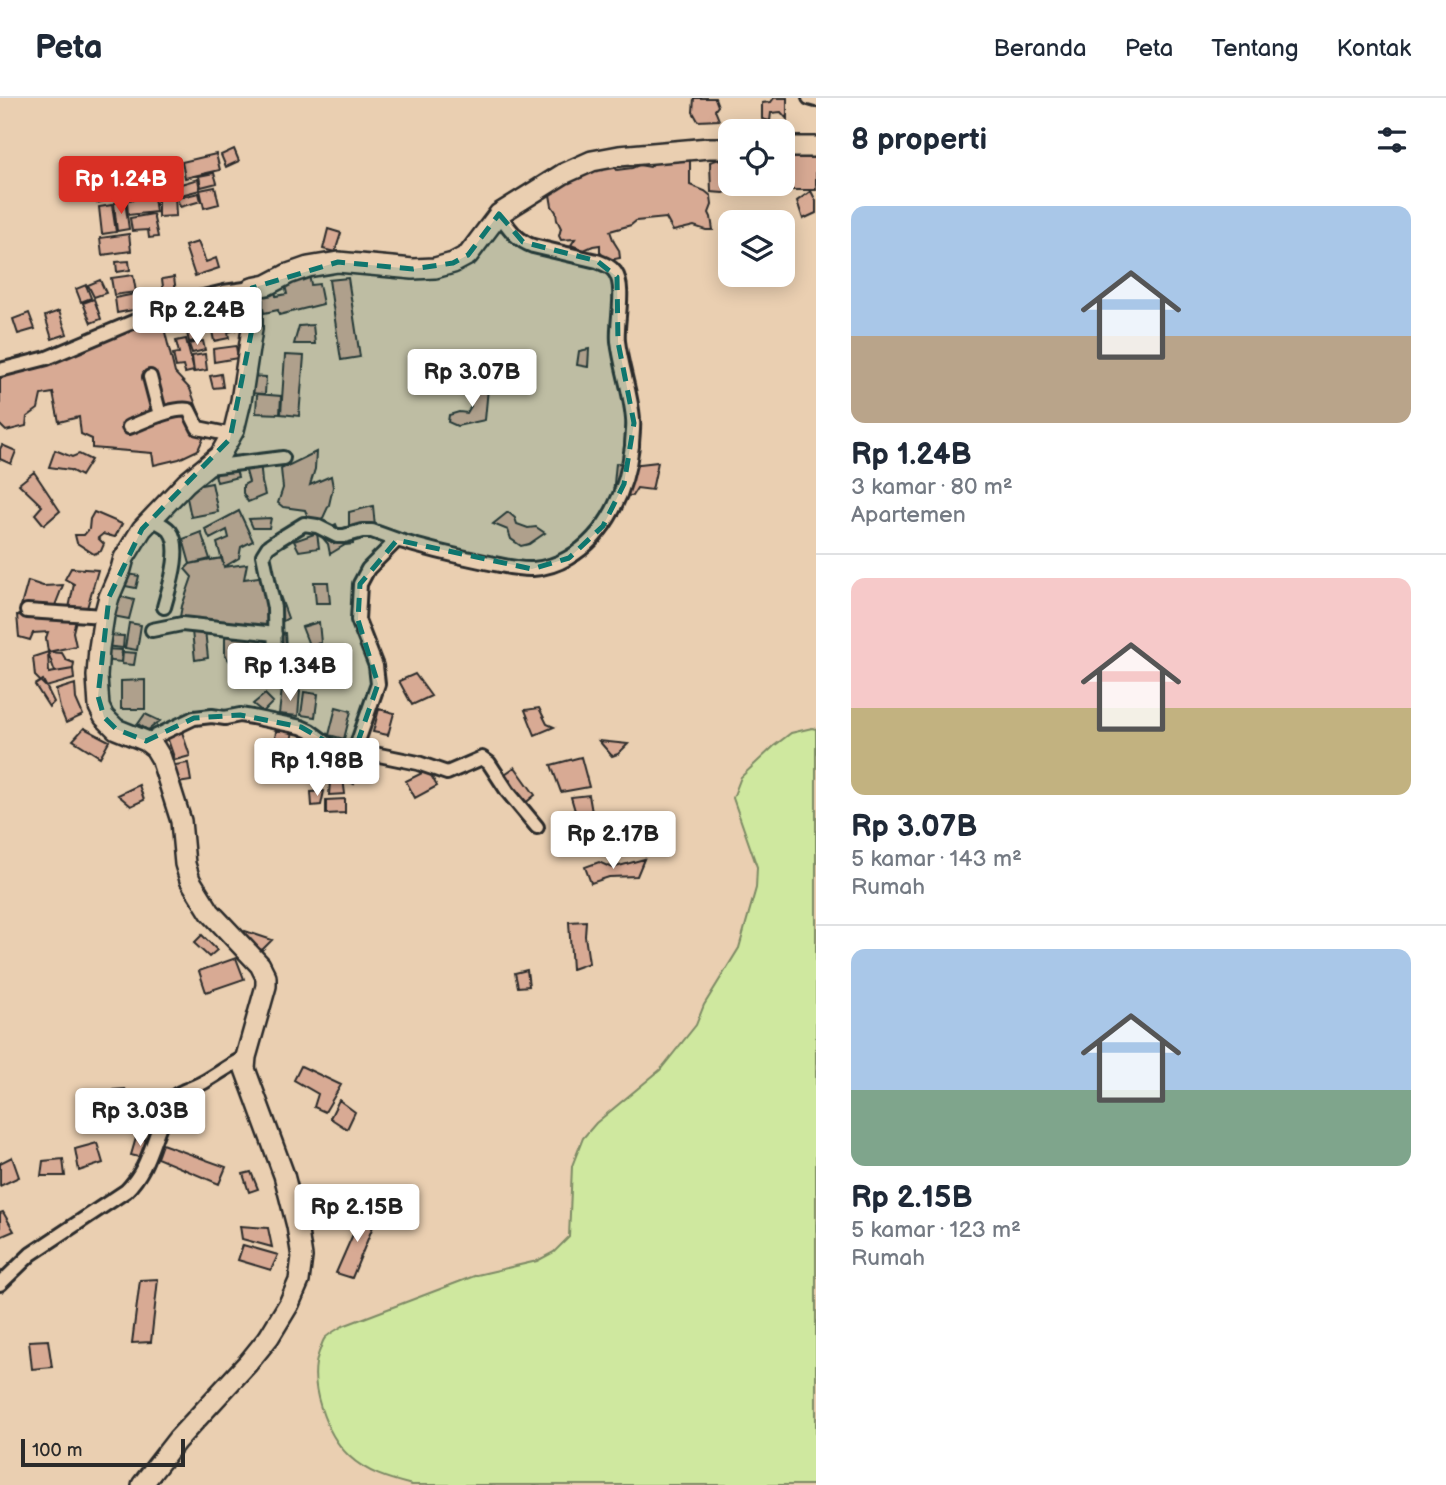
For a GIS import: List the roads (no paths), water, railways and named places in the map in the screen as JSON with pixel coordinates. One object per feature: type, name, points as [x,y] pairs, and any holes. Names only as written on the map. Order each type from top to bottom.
[{"type":"street","points":[[809,98],[816,100]]},
{"type":"street","points":[[795,147],[816,146]]},
{"type":"street","points":[[0,370],[47,358],[178,303],[267,285],[288,274],[324,264],[350,263],[413,269],[435,268],[453,263],[468,255],[499,214],[563,174],[592,161],[619,156],[718,148]]},
{"type":"street","points":[[275,668],[274,608],[263,555],[268,547],[304,524],[317,526],[338,536],[372,531],[457,556],[532,569],[569,558],[596,535],[620,497],[631,454],[634,423],[618,342],[620,300],[615,271],[597,261],[557,253],[523,242],[499,214]]},
{"type":"street","points":[[142,1485],[177,1440],[269,1337],[299,1281],[302,1257],[298,1226],[284,1175],[246,1076],[246,1057],[266,977],[253,956],[210,912],[190,880],[185,864],[181,821],[161,758],[155,748],[146,741],[116,729],[104,718],[99,707],[97,676],[108,597],[124,558],[150,519],[186,482],[220,455],[232,435],[240,409],[252,329],[252,288]]},
{"type":"street","points":[[150,377],[160,415]]},
{"type":"street","points":[[129,427],[160,415],[187,409],[198,428],[232,435]]},
{"type":"street","points":[[205,468],[284,458]]},
{"type":"street","points":[[150,519],[167,528],[174,540],[171,577],[164,607]]},
{"type":"street","points":[[355,750],[378,684],[376,666],[358,620],[360,584],[368,569],[397,540]]},
{"type":"street","points":[[27,611],[104,617]]},
{"type":"street","points":[[152,630],[183,624],[275,634]]},
{"type":"street","points":[[146,741],[194,718],[240,715],[301,727],[341,750],[355,750],[418,763],[447,773],[478,759],[484,759],[537,827]]},
{"type":"street","points":[[0,1283],[31,1254],[126,1191],[139,1178],[172,1098],[246,1057]]}]
